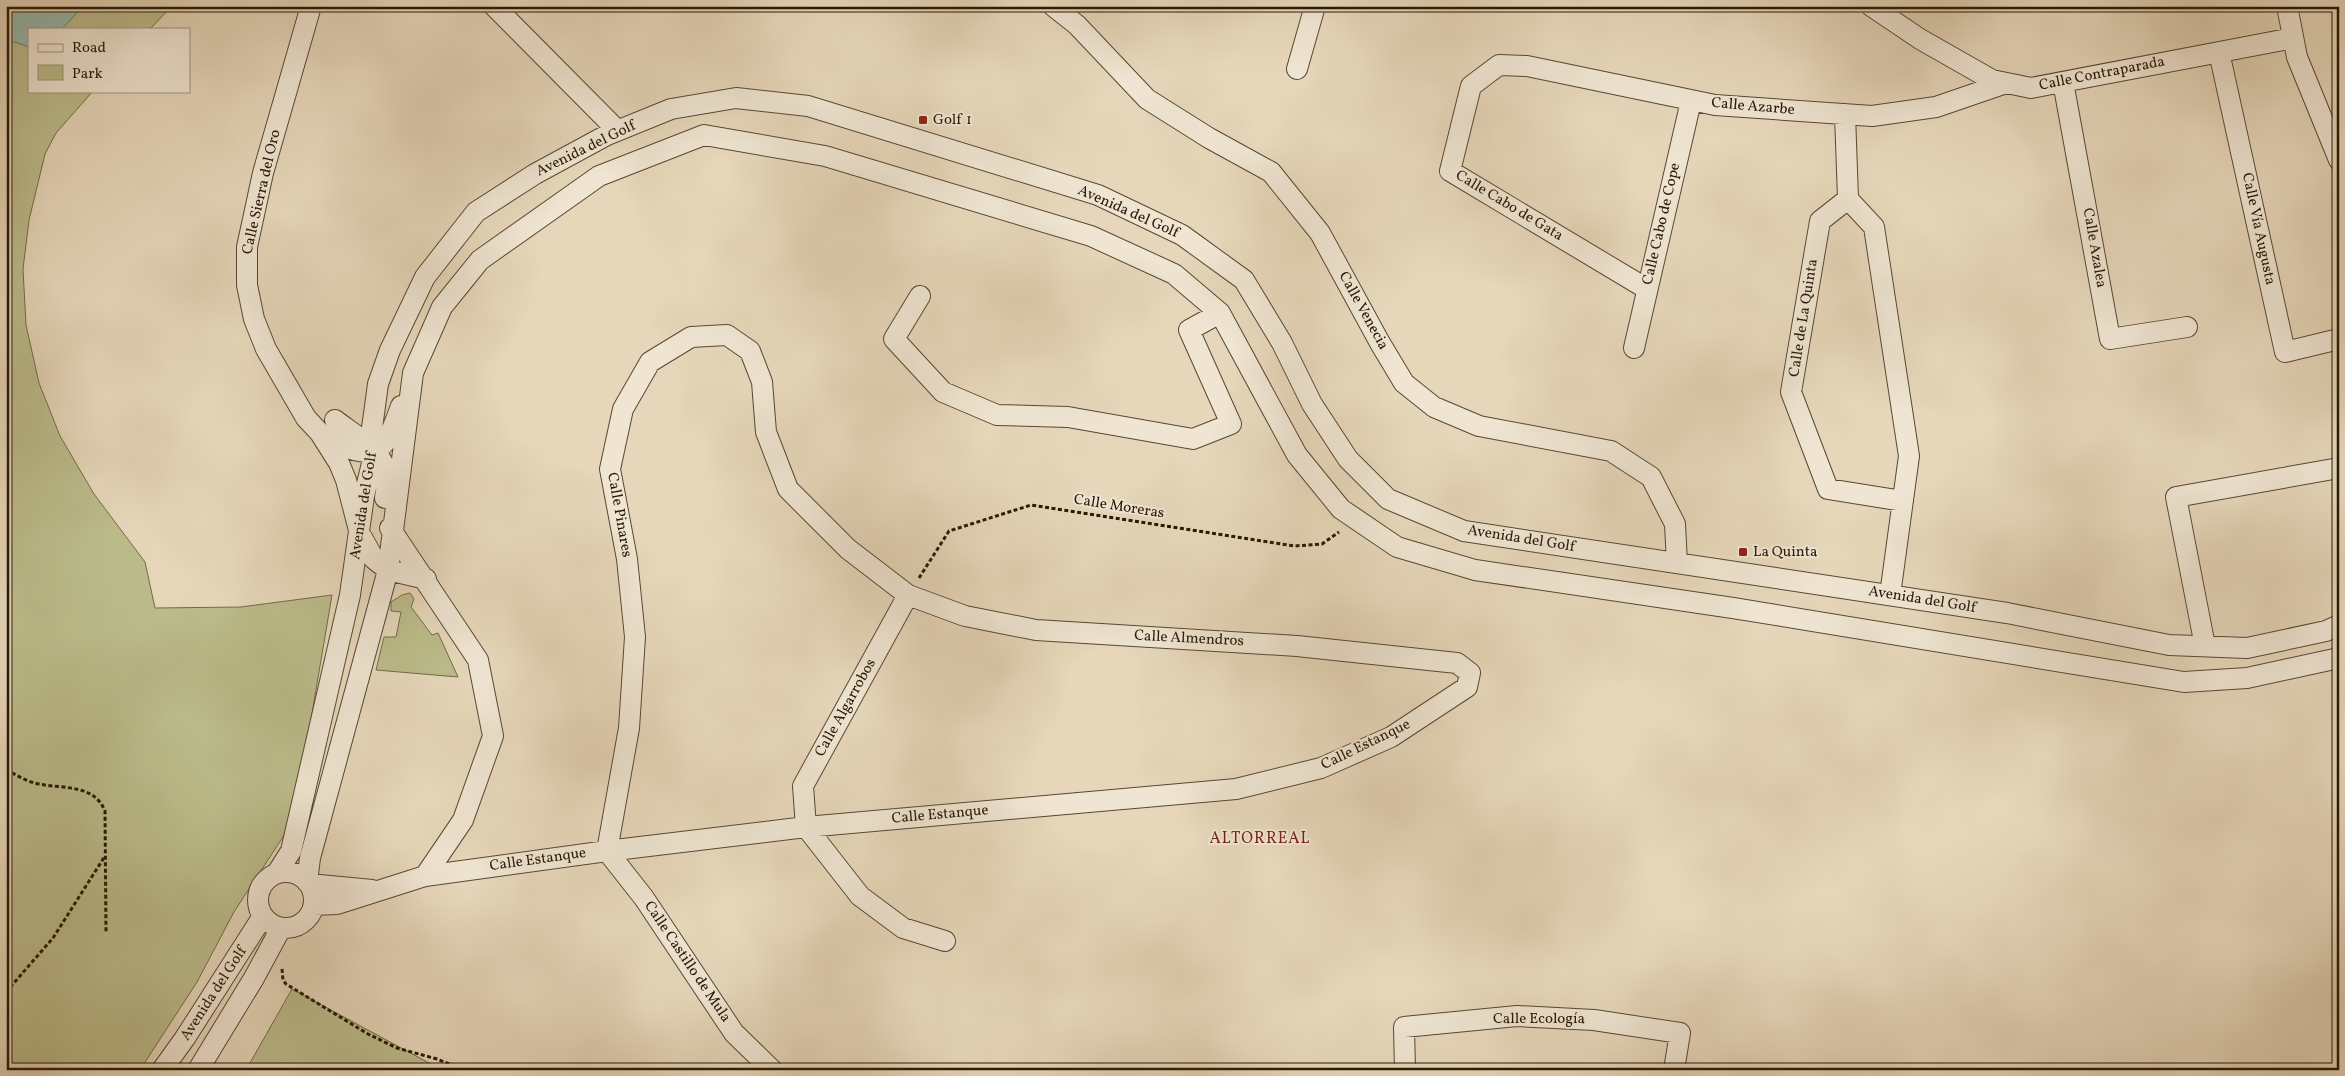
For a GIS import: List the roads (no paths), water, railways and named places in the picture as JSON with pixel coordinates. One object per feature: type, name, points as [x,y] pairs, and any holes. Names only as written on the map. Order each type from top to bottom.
[{"type":"street","name":"Calle Sierra del Oro","points":[[311,6],[264,173],[247,247],[247,285],[254,319],[266,349],[306,418],[327,426]]},
{"type":"street","points":[[494,6],[617,130]]},
{"type":"street","name":"Calle Venecia","points":[[1053,6],[1077,25],[1147,99],[1209,138],[1271,172],[1320,233],[1380,343],[1404,382],[1434,407],[1479,426],[1611,451],[1651,477],[1675,524],[1677,563]]},
{"type":"street","points":[[1297,69],[1315,6]]},
{"type":"street","name":"Calle Contraparada","points":[[1871,6],[1920,39],[1992,80],[2032,88],[2294,38]]},
{"type":"street","points":[[2287,6],[2298,57],[2339,160]]},
{"type":"street","name":"Calle Vía Augusta","points":[[2219,52],[2284,352],[2339,339]]},
{"type":"street","name":"Calle Azarbe","points":[[1499,65],[1527,66],[1715,106],[1872,116],[1936,107],[2006,83]]},
{"type":"street","name":"Calle Cabo de Gata","points":[[1499,65],[1471,86],[1450,171],[1647,289]]},
{"type":"street","name":"Calle Azalea","points":[[2063,82],[2110,339],[2187,326]]},
{"type":"street","name":"Avenida del Golf","points":[[277,873],[291,850],[350,595],[364,496],[375,451],[372,428],[378,384],[390,350],[425,277],[476,212],[535,174],[617,130],[671,109],[736,98],[808,106],[1098,195],[1182,235],[1244,280],[1282,343],[1312,404],[1348,459],[1388,498],[1464,531],[2007,613],[2170,645],[2247,648],[2326,631],[2339,625]]},
{"type":"street","name":"Calle Cabo de Cope","points":[[1634,348],[1691,101]]},
{"type":"street","points":[[1845,114],[1848,199],[1874,227],[1909,456],[1890,595]]},
{"type":"street","name":"Avenida del Golf","points":[[308,883],[310,858],[388,570],[393,536],[394,509],[413,373],[442,306],[480,260],[599,176],[704,135],[825,156],[1091,236],[1174,274],[1220,313],[1297,455],[1341,508],[1357,521],[1397,547],[1476,570],[1733,608],[2184,682],[2247,678],[2339,658]]},
{"type":"street","name":"Calle de La Quinta","points":[[1848,199],[1820,221],[1791,392],[1828,489],[1903,501]]},
{"type":"street","points":[[920,296],[894,340],[943,392],[997,415],[1068,417],[1193,439],[1231,424],[1189,330],[1220,313]]},
{"type":"street","name":"Calle Pinares","points":[[606,851],[629,728],[635,637],[627,559],[610,468],[623,409],[650,362],[692,337],[727,335],[750,351],[762,382],[766,432],[788,489],[848,549],[908,595]]},
{"type":"street","points":[[327,426],[342,448],[363,452],[375,451],[386,441],[413,373]]},
{"type":"street","points":[[327,426],[359,416],[371,403],[378,384]]},
{"type":"street","points":[[327,426],[346,480],[360,534],[374,559],[388,570],[426,579]]},
{"type":"street","points":[[375,451],[382,461],[387,477],[384,512],[393,536],[426,579],[478,660],[493,736],[464,820],[425,876]]},
{"type":"street","points":[[2205,646],[2176,497],[2339,468]]},
{"type":"street","name":"Calle Almendros","points":[[908,595],[965,616],[1036,630],[1326,648],[1457,663],[1470,673]]},
{"type":"street","name":"Calle Algarrobos","points":[[806,826],[803,786],[908,595]]},
{"type":"street","name":"Calle Estanque","points":[[314,906],[337,904],[425,876],[606,851],[806,826],[1236,788],[1321,768],[1391,737],[1467,687],[1470,673]]},
{"type":"street","points":[[806,826],[860,896],[903,928],[945,942]]},
{"type":"street","name":"Calle Castillo de Mula","points":[[606,851],[644,898],[734,1033],[772,1070]]},
{"type":"street","points":[[277,873],[295,874],[308,883],[314,898],[314,906],[305,920],[289,928],[281,928],[262,916],[259,908],[259,891],[270,877],[277,873]]},
{"type":"street","name":"Calle Estanque","points":[[308,883],[379,891]]},
{"type":"street","name":"Avenida del Golf","points":[[162,1070],[185,1038],[262,916]]},
{"type":"street","name":"Avenida del Golf","points":[[198,1070],[281,928]]},
{"type":"street","name":"Calle Ecología","points":[[1405,1070],[1404,1026],[1517,1016],[1594,1020],[1680,1033],[1674,1070]]},
{"type":"water","points":[[6,6],[83,6],[63,28],[28,28],[28,47],[6,39]]},
{"type":"place","name":"Golf 1","points":[[923,120]]},
{"type":"place","name":"La Quinta","points":[[1743,552]]},
{"type":"district","name":"ALTORREAL","points":[[1260,839]]}]
